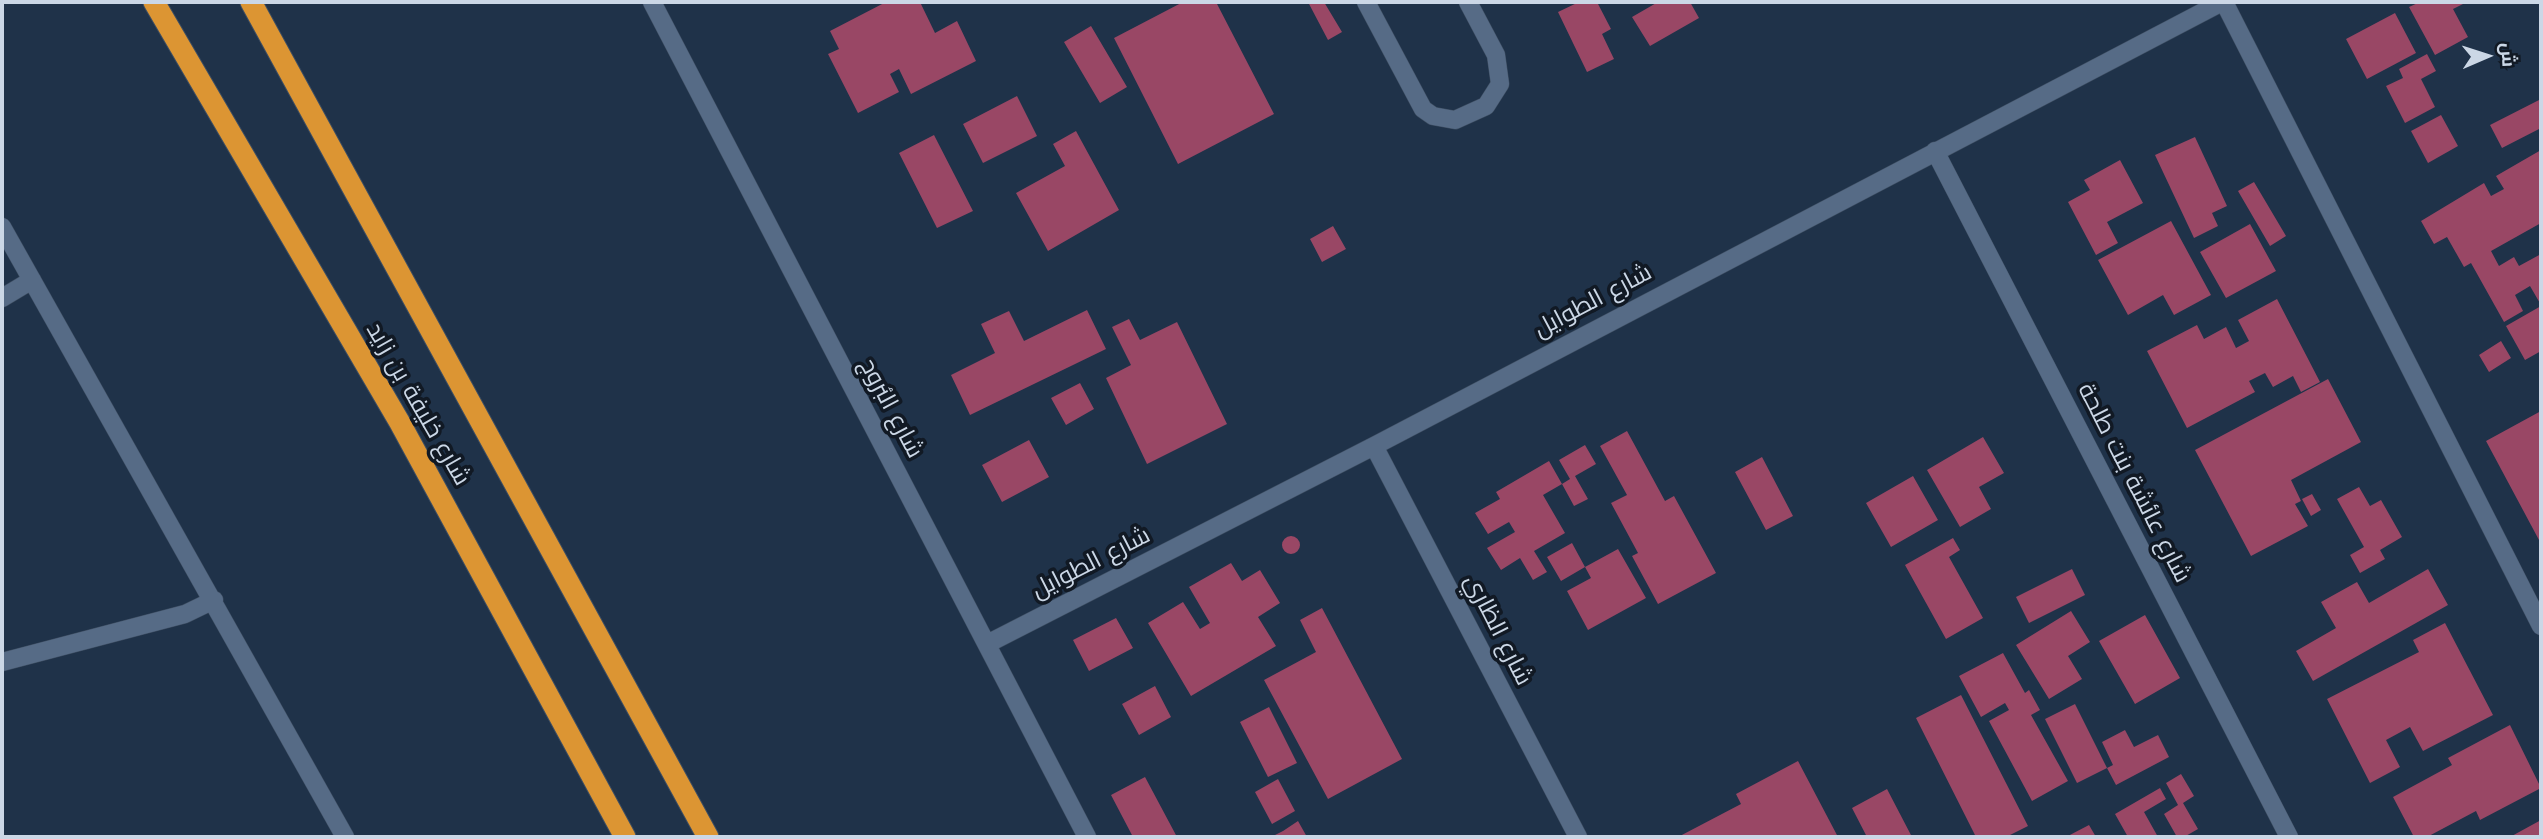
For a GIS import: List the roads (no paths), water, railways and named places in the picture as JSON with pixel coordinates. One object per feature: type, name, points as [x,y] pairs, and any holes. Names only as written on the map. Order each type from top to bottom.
[{"type":"highway","name":"شارع خليفة بن زايد","points":[[154,2],[400,423],[625,837]]},
{"type":"highway","name":"شارع خليفة بن زايد","points":[[251,2],[708,837]]},
{"type":"street","name":"شارع البُروج","points":[[652,2],[1087,837]]},
{"type":"street","points":[[1366,2],[1423,108],[1433,116],[1455,120],[1486,106],[1500,84],[1496,55],[1468,2]]},
{"type":"street","name":"شارع الطوايل","points":[[987,643],[1374,446],[2223,2]]},
{"type":"street","points":[[2223,2],[2541,626]]},
{"type":"street","name":"شارع عائشة بنت طلحة","points":[[1935,151],[2289,837]]},
{"type":"street","points":[[2,228],[214,600],[345,837]]},
{"type":"street","points":[[2,298],[32,280]]},
{"type":"street","name":"شارع الظاري","points":[[1374,446],[1578,837]]},
{"type":"street","points":[[2,662],[185,614],[214,600]]}]
